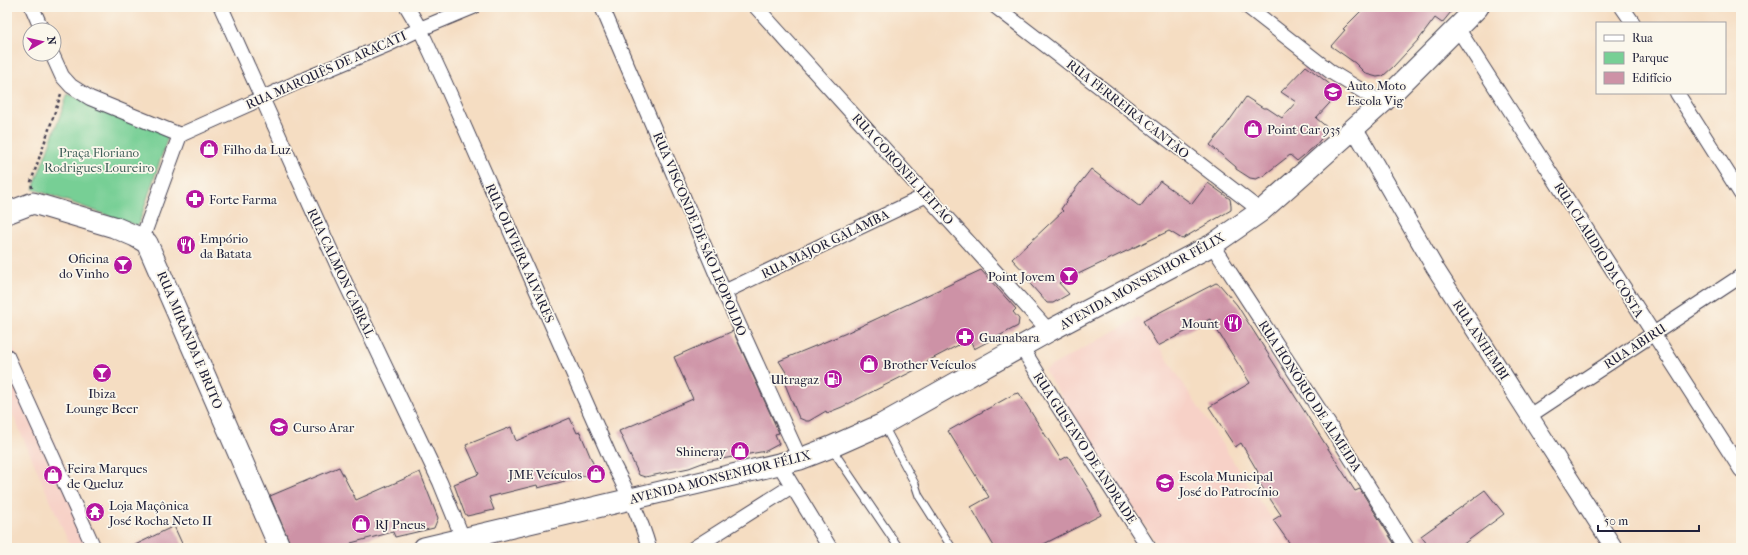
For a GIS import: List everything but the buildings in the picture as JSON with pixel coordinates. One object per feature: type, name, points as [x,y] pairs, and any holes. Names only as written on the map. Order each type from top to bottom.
[{"type":"main road","name":"AVENIDA MONSENHOR FÉLIX","points":[[424,548],[465,543],[800,459],[883,424],[1022,348],[1050,331],[1212,245],[1261,211],[1382,103],[1478,7]]},
{"type":"main road","points":[[7,213],[33,203]]},
{"type":"main road","name":"RUA MIRANDA E BRITO","points":[[33,203],[114,226],[142,239],[147,243],[279,546]]},
{"type":"street","points":[[32,7],[39,22]]},
{"type":"street","name":"RUA CALMON CABRAL","points":[[221,7],[261,99],[344,280],[440,482],[465,543]]},
{"type":"street","name":"RUA OLIVEIRA ALVARES","points":[[407,7],[420,29],[614,466],[632,500],[643,527],[649,548]]},
{"type":"street","name":"RUA MARQUÊS DE ARACATI","points":[[180,135],[305,79],[473,7]]},
{"type":"street","name":"RUA VISCONDE DE SÃO LEOPOLDO","points":[[602,7],[724,292],[800,459]]},
{"type":"street","name":"RUA CORONEL LEITÃO","points":[[756,7],[1050,331]]},
{"type":"street","name":"RUA FERREIRA CANTÃO","points":[[996,7],[1261,211]]},
{"type":"street","points":[[1248,7],[1332,72],[1382,103]]},
{"type":"street","points":[[1622,7],[1631,22]]},
{"type":"street","name":"RUA CLAUDIO DA COSTA","points":[[1458,28],[1652,334],[1741,470]]},
{"type":"street","points":[[56,62],[62,76],[71,86],[90,98],[180,135],[142,239]]},
{"type":"street","points":[[1678,94],[1741,194]]},
{"type":"street","name":"RUA ANHEMBI","points":[[1352,130],[1360,138],[1435,268],[1614,548]]},
{"type":"street","name":"RUA MAJOR GALAMBA","points":[[724,292],[927,195]]},
{"type":"street","name":"RUA HONÓRIO DE ALMEIDA","points":[[1212,245],[1339,439],[1407,548]]},
{"type":"street","name":"RUA ABIRU","points":[[1529,416],[1741,276]]},
{"type":"street","name":"RUA GUSTAVO DE ANDRADE","points":[[1022,348],[1149,548]]},
{"type":"street","points":[[7,356],[94,548]]},
{"type":"street","points":[[779,464],[830,548]]},
{"type":"street","points":[[694,548],[792,486]]},
{"type":"lane","points":[[883,424],[915,484],[919,496],[952,548]]},
{"type":"lane","points":[[831,447],[899,548]]},
{"type":"path","points":[[33,203],[31,182],[60,99],[62,76]]},
{"type":"shaded area","points":[[1138,318],[1143,321],[1251,489],[1293,548],[1160,548],[1044,370]]},
{"type":"shaded area","name":"Feira Marques de Queluz","points":[[7,333],[100,548],[71,548],[7,401]]},
{"type":"green space","name":"Praça Floriano Rodrigues Loureiro","points":[[68,94],[169,134],[138,226],[33,189]]},
{"type":"place","name":"Auto Moto Escola Vig","points":[[1333,92]]},
{"type":"place","name":"Point Car 935","points":[[1253,129]]},
{"type":"place","name":"Filho da Luz","points":[[209,149]]},
{"type":"place","name":"Forte Farma","points":[[195,199]]},
{"type":"place","name":"Empório da Batata","points":[[186,245]]},
{"type":"place","name":"Oficina do Vinho","points":[[123,265]]},
{"type":"place","name":"Point Jovem","points":[[1069,276]]},
{"type":"place","name":"Mount","points":[[1233,323]]},
{"type":"place","name":"Guanabara","points":[[965,337]]},
{"type":"place","name":"Brother Veículos","points":[[869,364]]},
{"type":"place","name":"Ibiza Lounge Beer","points":[[102,373]]},
{"type":"place","name":"Ultragaz","points":[[833,379]]},
{"type":"place","name":"Curso Arar","points":[[279,427]]},
{"type":"place","name":"Shineray","points":[[740,451]]},
{"type":"place","name":"JME Veículos","points":[[596,474]]},
{"type":"place","name":"Feira Marques de Queluz","points":[[53,475]]},
{"type":"place","name":"Escola Municipal José do Patrocínio","points":[[1165,483]]},
{"type":"place","name":"Loja Maçônica José Rocha Neto II","points":[[95,512]]},
{"type":"place","name":"RJ Pneus","points":[[361,524]]}]
